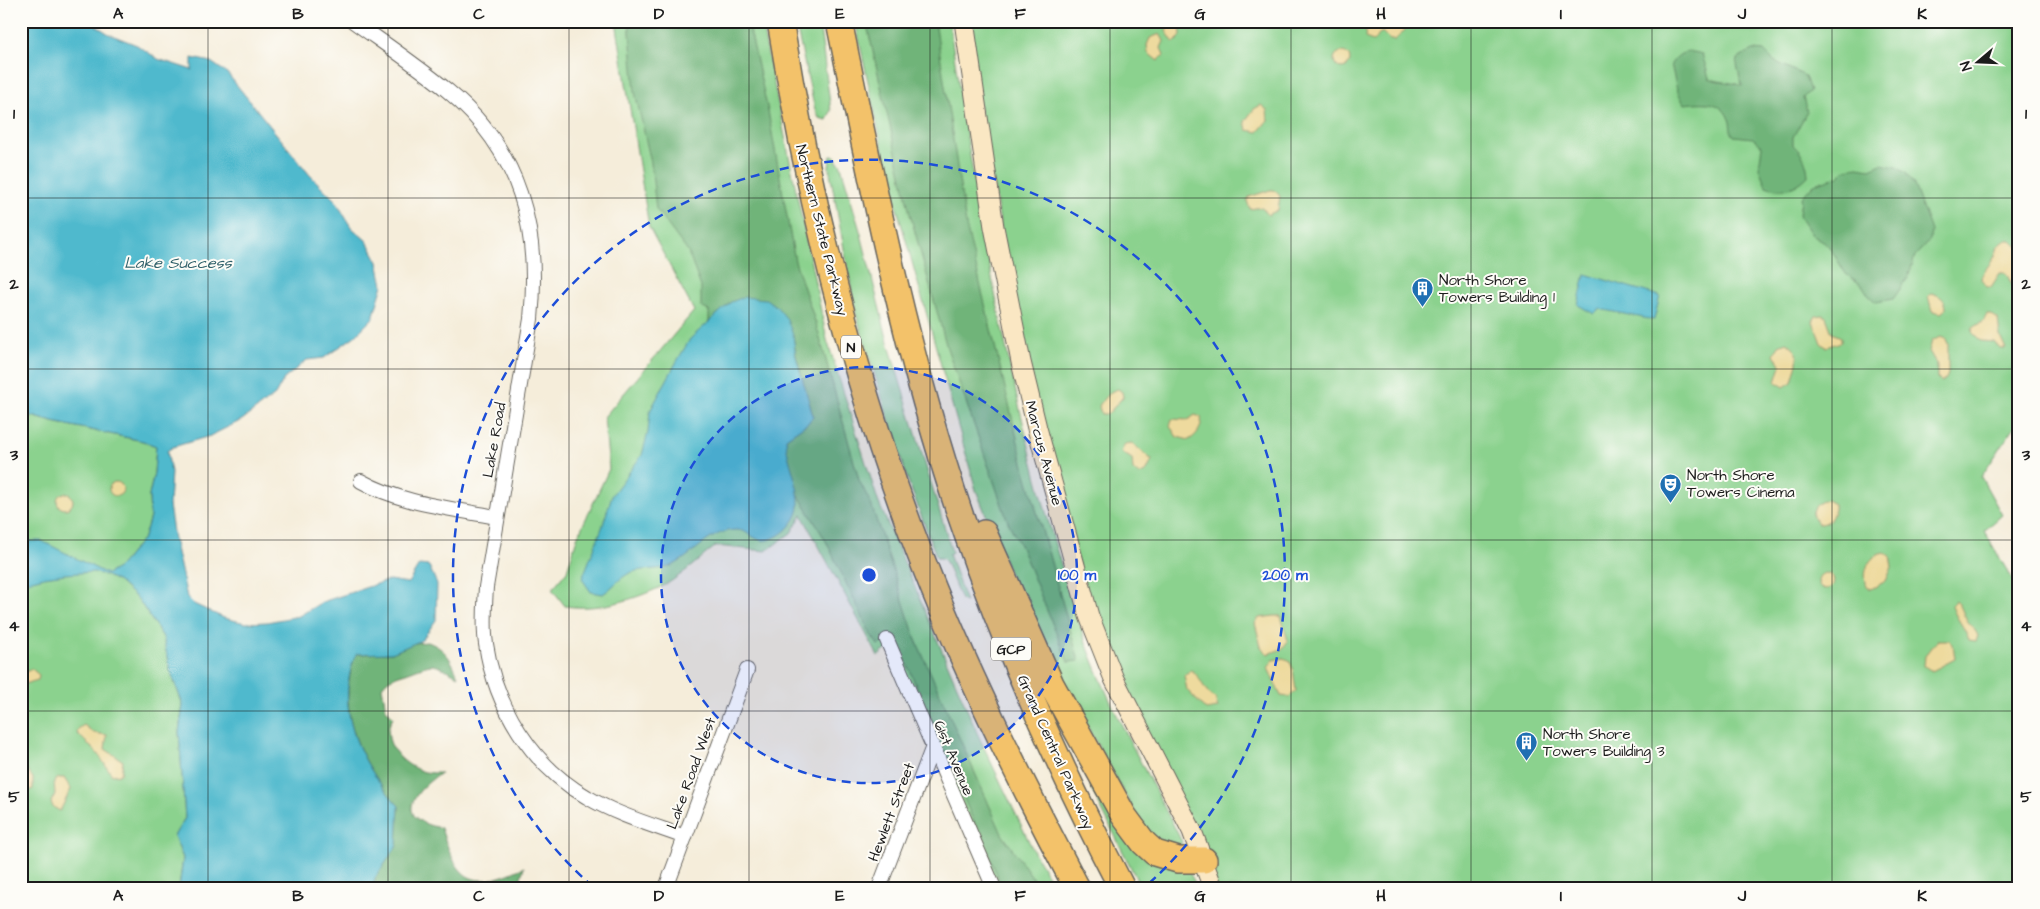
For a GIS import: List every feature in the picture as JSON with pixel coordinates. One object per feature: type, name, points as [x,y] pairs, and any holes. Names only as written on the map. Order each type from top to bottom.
[{"type":"highway","name":"Northern State Parkway","points":[[780,21],[800,141],[827,254],[852,349],[918,549],[994,725],[1077,888]]},
{"type":"highway","points":[[839,21],[871,181],[906,328],[954,443],[977,519],[1012,602],[1051,684],[1124,816],[1144,843],[1155,853],[1178,860],[1204,860]]},
{"type":"highway","name":"Grand Central Parkway","points":[[906,328],[946,472],[997,616],[1075,798],[1122,888]]},
{"type":"main road","name":"Marcus Avenue","points":[[964,21],[994,227],[1021,362],[1037,428],[1089,616],[1114,679],[1184,813],[1204,860],[1213,888]]},
{"type":"street","name":"Lake Road","points":[[353,21],[449,91],[485,127],[506,160],[524,200],[533,248],[534,285],[510,450],[496,517],[486,587],[484,621],[486,644],[493,677],[512,721],[545,764],[564,782],[581,794],[636,820],[685,837]]},
{"type":"street","points":[[361,481],[377,490],[410,501],[496,517]]},
{"type":"street","name":"61st Avenue","points":[[887,640],[932,749],[994,888]]},
{"type":"street","name":"Lake Road West","points":[[666,888],[747,670]]},
{"type":"street","name":"Hewlett Street","points":[[879,888],[932,749]]},
{"type":"green space","points":[[616,21],[761,21],[827,340],[878,501],[978,735],[1035,854],[1055,888],[999,888],[892,645],[878,656],[802,515],[791,533],[766,551],[716,546],[670,582],[628,600],[603,606],[565,606],[552,589],[567,571],[577,538],[609,469],[604,417],[694,311],[649,227]]},
{"type":"green space","points":[[629,21],[748,21],[768,111],[795,261],[816,324],[859,480],[871,504],[916,640],[1002,834],[1040,888],[1003,888],[896,637],[889,635],[883,643],[878,645],[871,635],[826,541],[796,491],[786,450],[786,438],[808,423],[813,416],[796,356],[793,335],[731,302],[709,322],[709,311],[701,307],[701,287],[688,252],[656,209],[651,163],[635,92]]},
{"type":"green space","points":[[795,21],[819,21],[831,111],[827,120],[819,118],[815,110]]},
{"type":"green space","points":[[855,21],[949,21],[987,251],[1002,327],[1037,479],[1058,554],[1091,656],[1128,737],[1182,842],[1178,852],[1151,842],[1027,617],[976,490],[889,180]]},
{"type":"green space","points":[[866,21],[935,21],[966,225],[1023,463],[1079,661],[1068,662],[1021,547],[1008,522],[947,348],[910,214]]},
{"type":"green space","points":[[964,21],[2019,21],[2019,420],[1981,477],[2002,515],[1984,531],[2019,591],[2019,888],[1213,888],[1114,679],[1037,428]]},
{"type":"green space","points":[[1753,50],[1764,51],[1774,61],[1805,76],[1810,91],[1803,98],[1807,112],[1793,137],[1793,145],[1804,159],[1808,176],[1799,184],[1789,188],[1778,189],[1766,186],[1759,168],[1762,146],[1753,138],[1734,136],[1731,131],[1730,122],[1723,109],[1705,103],[1684,104],[1677,90],[1671,64],[1681,54],[1693,52],[1702,54],[1709,78],[1742,86],[1737,65],[1738,59]]},
{"type":"green space","points":[[831,156],[835,156],[838,163],[840,163],[861,234],[888,342],[952,552],[949,554],[966,602],[961,600],[946,562],[942,558],[937,558],[906,475],[856,314],[829,167]]},
{"type":"green space","points":[[1881,164],[1897,167],[1906,173],[1914,185],[1931,231],[1930,240],[1915,256],[1908,278],[1893,299],[1876,302],[1869,296],[1862,285],[1846,274],[1828,245],[1812,235],[1799,215],[1801,198],[1814,184],[1839,176],[1846,169],[1858,167],[1870,169]]},
{"type":"green space","points":[[21,413],[53,422],[143,441],[156,446],[154,473],[149,496],[150,517],[144,537],[119,567],[119,582],[138,599],[163,637],[170,670],[183,705],[179,732],[185,818],[174,836],[183,858],[179,888],[21,888]]},
{"type":"green space","points":[[428,642],[444,651],[453,664],[458,676],[432,665],[392,678],[382,687],[386,709],[393,717],[388,734],[390,743],[395,751],[416,769],[441,773],[431,780],[416,796],[412,804],[412,811],[417,818],[426,824],[441,828],[454,860],[460,870],[469,877],[478,880],[491,879],[524,867],[518,888],[373,888],[375,878],[397,846],[399,806],[373,773],[355,736],[348,696],[350,675],[356,654],[392,653],[413,643]]},
{"type":"green space","points":[[1096,782],[1189,872],[1198,888],[1141,888],[1090,786]]},
{"type":"sand","points":[[1169,21],[1180,21],[1181,36],[1174,43],[1166,31]]},
{"type":"sand","points":[[1389,21],[1400,24],[1405,30],[1395,40],[1390,40],[1382,32],[1373,41],[1365,38],[1366,30],[1378,23]]},
{"type":"sand","points":[[1160,34],[1164,41],[1161,48],[1164,55],[1158,61],[1148,53],[1147,45],[1150,38]]},
{"type":"sand","points":[[1339,52],[1345,52],[1350,57],[1348,66],[1339,68],[1334,63],[1334,57]]},
{"type":"sand","points":[[1261,105],[1267,110],[1268,120],[1258,132],[1247,130],[1245,121],[1254,109]]},
{"type":"sand","points":[[1274,190],[1280,196],[1278,210],[1268,215],[1262,207],[1250,209],[1247,201],[1249,197]]},
{"type":"sand","points":[[2006,240],[2011,240],[2019,248],[2019,290],[2012,285],[2006,273],[2000,273],[1991,287],[1987,287],[1981,280],[1998,246]]},
{"type":"sand","points":[[1932,293],[1940,297],[1945,303],[1946,309],[1941,313],[1932,311],[1928,296]]},
{"type":"sand","points":[[1987,314],[1991,314],[1998,319],[2000,336],[2006,349],[2000,349],[1994,342],[1981,341],[1972,332],[1973,327],[1983,322]]},
{"type":"sand","points":[[1823,315],[1826,317],[1832,333],[1841,337],[1841,342],[1826,347],[1821,343],[1813,321],[1816,316]]},
{"type":"sand","points":[[1940,337],[1946,339],[1948,344],[1948,374],[1942,382],[1937,378],[1937,365],[1929,351],[1932,341]]},
{"type":"sand","points":[[1786,342],[1795,350],[1797,360],[1792,382],[1784,387],[1776,382],[1781,366],[1774,354],[1779,345]]},
{"type":"sand","points":[[1118,389],[1122,392],[1123,397],[1108,414],[1101,414],[1099,406],[1101,403],[1109,393]]},
{"type":"sand","points":[[1195,415],[1201,417],[1201,421],[1195,436],[1189,440],[1177,437],[1170,426],[1172,419],[1188,420]]},
{"type":"sand","points":[[1132,443],[1152,460],[1147,471],[1139,475],[1133,470],[1132,459],[1121,452],[1125,444]]},
{"type":"sand","points":[[113,482],[119,482],[123,489],[119,496],[113,496],[109,492],[109,486]]},
{"type":"sand","points":[[62,493],[68,493],[73,498],[71,507],[62,509],[57,504],[57,498]]},
{"type":"sand","points":[[1827,500],[1834,504],[1833,515],[1826,523],[1818,524],[1812,514],[1813,511],[1817,504]]},
{"type":"sand","points":[[1885,553],[1890,556],[1892,567],[1886,581],[1871,589],[1867,586],[1866,570],[1874,557]]},
{"type":"sand","points":[[1826,573],[1832,575],[1834,581],[1832,587],[1826,589],[1820,587],[1818,581],[1820,575]]},
{"type":"sand","points":[[1956,601],[1967,621],[1977,633],[1976,641],[1969,640],[1955,614],[1952,605]]},
{"type":"sand","points":[[1281,616],[1288,641],[1282,649],[1268,654],[1261,647],[1255,623],[1259,618]]},
{"type":"sand","points":[[1938,640],[1949,640],[1953,644],[1955,659],[1932,671],[1924,666],[1925,656]]},
{"type":"sand","points":[[1283,658],[1289,660],[1293,669],[1296,691],[1289,697],[1281,696],[1268,668],[1273,660]]},
{"type":"sand","points":[[32,669],[39,675],[38,680],[21,685],[21,674]]},
{"type":"sand","points":[[1191,670],[1215,698],[1218,708],[1206,710],[1187,690],[1184,675]]},
{"type":"sand","points":[[84,725],[94,733],[107,735],[105,749],[123,761],[121,774],[112,775],[98,754],[77,733],[79,728]]},
{"type":"sand","points":[[21,763],[33,778],[33,789],[28,791],[21,787]]},
{"type":"sand","points":[[64,778],[71,789],[60,811],[53,807],[51,802],[55,794],[54,781]]},
{"type":"water","name":"Lake Success","points":[[21,21],[89,21],[109,34],[137,45],[158,59],[192,70],[192,58],[211,62],[227,73],[309,174],[336,201],[351,227],[367,241],[378,262],[383,285],[373,318],[355,336],[324,358],[307,360],[284,379],[275,395],[242,420],[210,436],[173,447],[167,451],[171,472],[169,505],[174,539],[187,597],[194,604],[224,618],[246,623],[267,622],[299,616],[322,602],[389,580],[408,583],[419,565],[429,566],[437,584],[436,620],[422,640],[392,653],[356,654],[350,675],[349,716],[355,736],[373,773],[399,806],[397,846],[375,878],[373,888],[179,888],[183,858],[174,836],[185,818],[179,732],[183,705],[170,670],[163,637],[138,599],[119,582],[107,576],[94,572],[65,574],[21,583],[21,541],[42,541],[107,574],[119,567],[144,537],[150,517],[149,496],[154,473],[156,446],[143,441],[53,422],[21,413]]},
{"type":"water","points":[[1585,274],[1660,296],[1654,320],[1599,309],[1594,314],[1578,305]]},
{"type":"water","points":[[744,297],[766,299],[777,307],[787,319],[793,335],[796,356],[813,416],[808,423],[786,438],[788,455],[799,497],[796,517],[788,528],[773,538],[759,540],[740,530],[727,531],[705,542],[672,566],[631,573],[623,577],[603,594],[591,592],[582,579],[602,528],[612,495],[642,455],[648,432],[650,411],[690,339],[731,302]]},
{"type":"place","name":"North Shore Towers Building 1","points":[[1423,308]]},
{"type":"place","name":"North Shore Towers Cinema","points":[[1671,503]]},
{"type":"place","name":"North Shore Towers Building 3","points":[[1527,762]]}]
